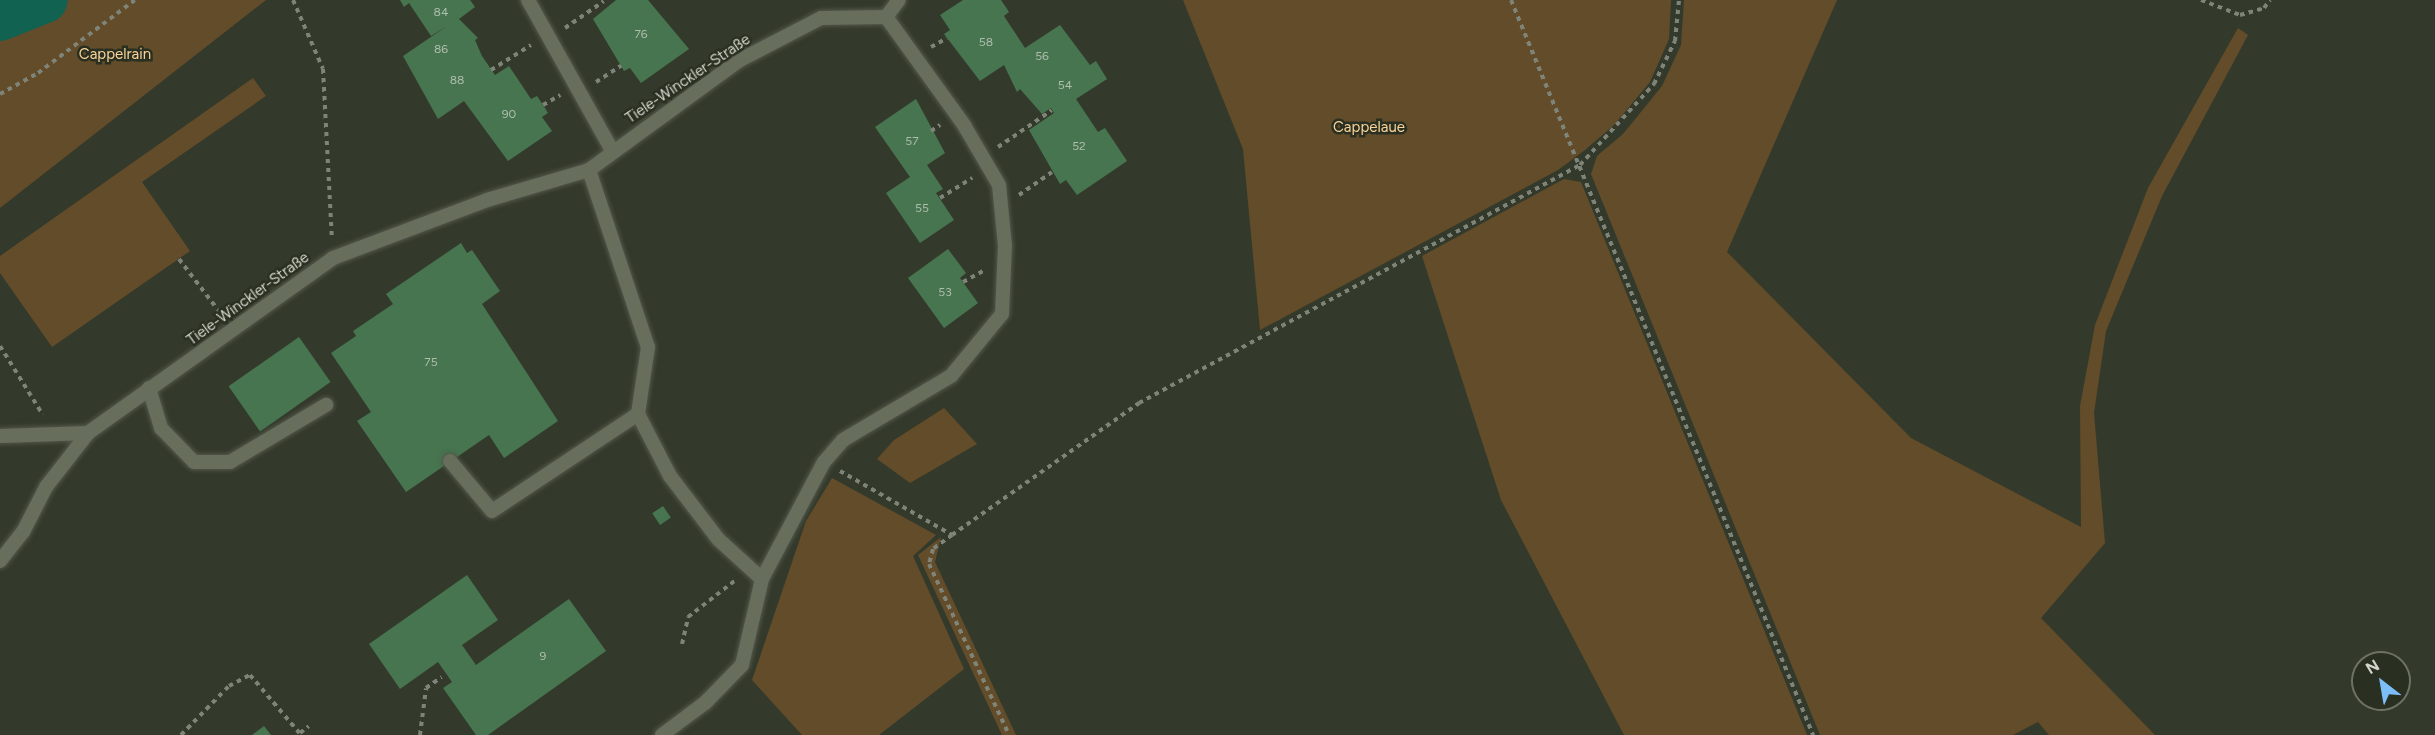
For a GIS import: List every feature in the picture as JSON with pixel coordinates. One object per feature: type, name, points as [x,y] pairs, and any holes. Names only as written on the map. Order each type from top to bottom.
[{"type":"lane","points":[[528,0],[613,152]]},
{"type":"lane","points":[[662,735],[705,703],[742,665],[762,579],[824,462],[843,440],[951,376],[1002,314],[999,185],[886,17],[898,0]]},
{"type":"lane","name":"Tiele-Winckler-Straße","points":[[0,561],[23,532],[46,487],[88,433],[149,388],[234,331],[333,258],[487,200],[589,170],[740,60],[821,18],[886,17]]},
{"type":"lane","points":[[589,170],[648,347],[638,414],[670,476],[718,539],[762,579]]},
{"type":"lane","points":[[149,388],[161,428],[194,462],[230,462],[326,405]]},
{"type":"lane","points":[[450,461],[492,511],[638,414]]},
{"type":"lane","points":[[0,436],[88,433]]},
{"type":"path","points":[[0,94],[38,73],[135,0]]},
{"type":"path","points":[[293,0],[323,69],[333,258]]},
{"type":"path","points":[[1511,0],[1813,735]]},
{"type":"path","points":[[1009,735],[929,564],[933,549],[1139,403],[1580,165],[1654,84],[1676,41],[1679,0]]},
{"type":"path","points":[[2202,0],[2240,15],[2264,8],[2270,0]]},
{"type":"path","points":[[491,70],[604,2]]},
{"type":"path","points":[[580,93],[621,66]]},
{"type":"path","points":[[940,198],[1052,110]]},
{"type":"path","points":[[1001,207],[1052,172]]},
{"type":"path","points":[[179,259],[234,331]]},
{"type":"path","points":[[0,346],[47,422]]},
{"type":"path","points":[[824,462],[952,535]]},
{"type":"path","points":[[682,644],[688,617],[750,568]]},
{"type":"path","points":[[181,735],[229,686],[250,675],[264,686],[300,734],[309,726]]},
{"type":"path","points":[[420,735],[426,688],[442,677]]},
{"type":"green space","name":"Cappelrain","points":[[0,0],[266,0],[0,208]]},
{"type":"green space","name":"Cappelaue","points":[[1183,0],[1671,0],[1669,39],[1650,82],[1614,125],[1585,150],[1558,170],[1260,330],[1243,149]]},
{"type":"green space","points":[[1684,0],[1837,0],[1727,252],[1911,438],[2081,527],[2080,406],[2095,325],[2148,188],[2238,28],[2248,35],[2162,196],[2106,331],[2094,413],[2105,543],[2041,618],[2155,735],[2049,735],[2038,722],[2013,735],[1820,735],[1591,174],[1597,156],[1623,134],[1662,86],[1681,45]]},
{"type":"green space","points":[[253,78],[266,96],[142,182],[190,251],[52,347],[0,273],[0,256]]},
{"type":"green space","points":[[1564,179],[1581,182],[1807,735],[1624,735],[1501,500],[1422,256]]},
{"type":"green space","points":[[944,408],[977,444],[910,483],[877,459],[894,440]]},
{"type":"green space","points":[[832,478],[936,535],[913,556],[964,669],[879,735],[802,735],[752,680],[806,521]]},
{"type":"green space","points":[[941,537],[935,562],[1016,735],[1002,735],[918,555]]},
{"type":"building","points":[[400,0],[470,0],[475,7],[459,19],[478,38],[475,40],[482,56],[495,75],[509,66],[531,99],[537,96],[548,113],[542,117],[552,131],[508,161],[464,101],[438,119],[403,56],[447,26],[431,36],[409,3],[404,7]]},
{"type":"building","points":[[616,0],[648,0],[689,49],[641,83],[630,68],[624,71],[593,19]]},
{"type":"building","points":[[963,0],[1001,0],[1009,12],[1004,16],[1025,48],[1060,25],[1090,65],[1096,61],[1107,79],[1076,99],[1098,132],[1105,128],[1127,161],[1077,195],[1066,180],[1060,184],[1029,130],[1054,113],[1051,108],[1042,114],[1020,89],[1017,92],[1004,65],[980,81],[944,34],[950,30],[940,15]]},
{"type":"building","points":[[916,99],[945,153],[927,165],[943,189],[936,193],[954,220],[920,243],[886,193],[910,177],[875,127]]},
{"type":"building","points":[[461,243],[467,253],[472,250],[500,291],[482,304],[558,421],[504,458],[489,435],[406,492],[357,421],[371,412],[331,353],[356,336],[353,331],[393,304],[386,294]]},
{"type":"building","points":[[948,249],[966,273],[960,278],[978,303],[944,328],[908,278]]},
{"type":"building","points":[[299,337],[331,382],[260,431],[229,386]]},
{"type":"building","points":[[663,506],[671,518],[660,525],[652,513]]},
{"type":"building","points":[[467,575],[498,620],[462,645],[476,665],[569,599],[606,651],[488,735],[476,735],[443,688],[452,682],[438,662],[400,689],[369,644]]},
{"type":"building","points":[[264,726],[271,735],[252,735]]},
{"type":"waterway","points":[[0,18],[45,0]]}]
